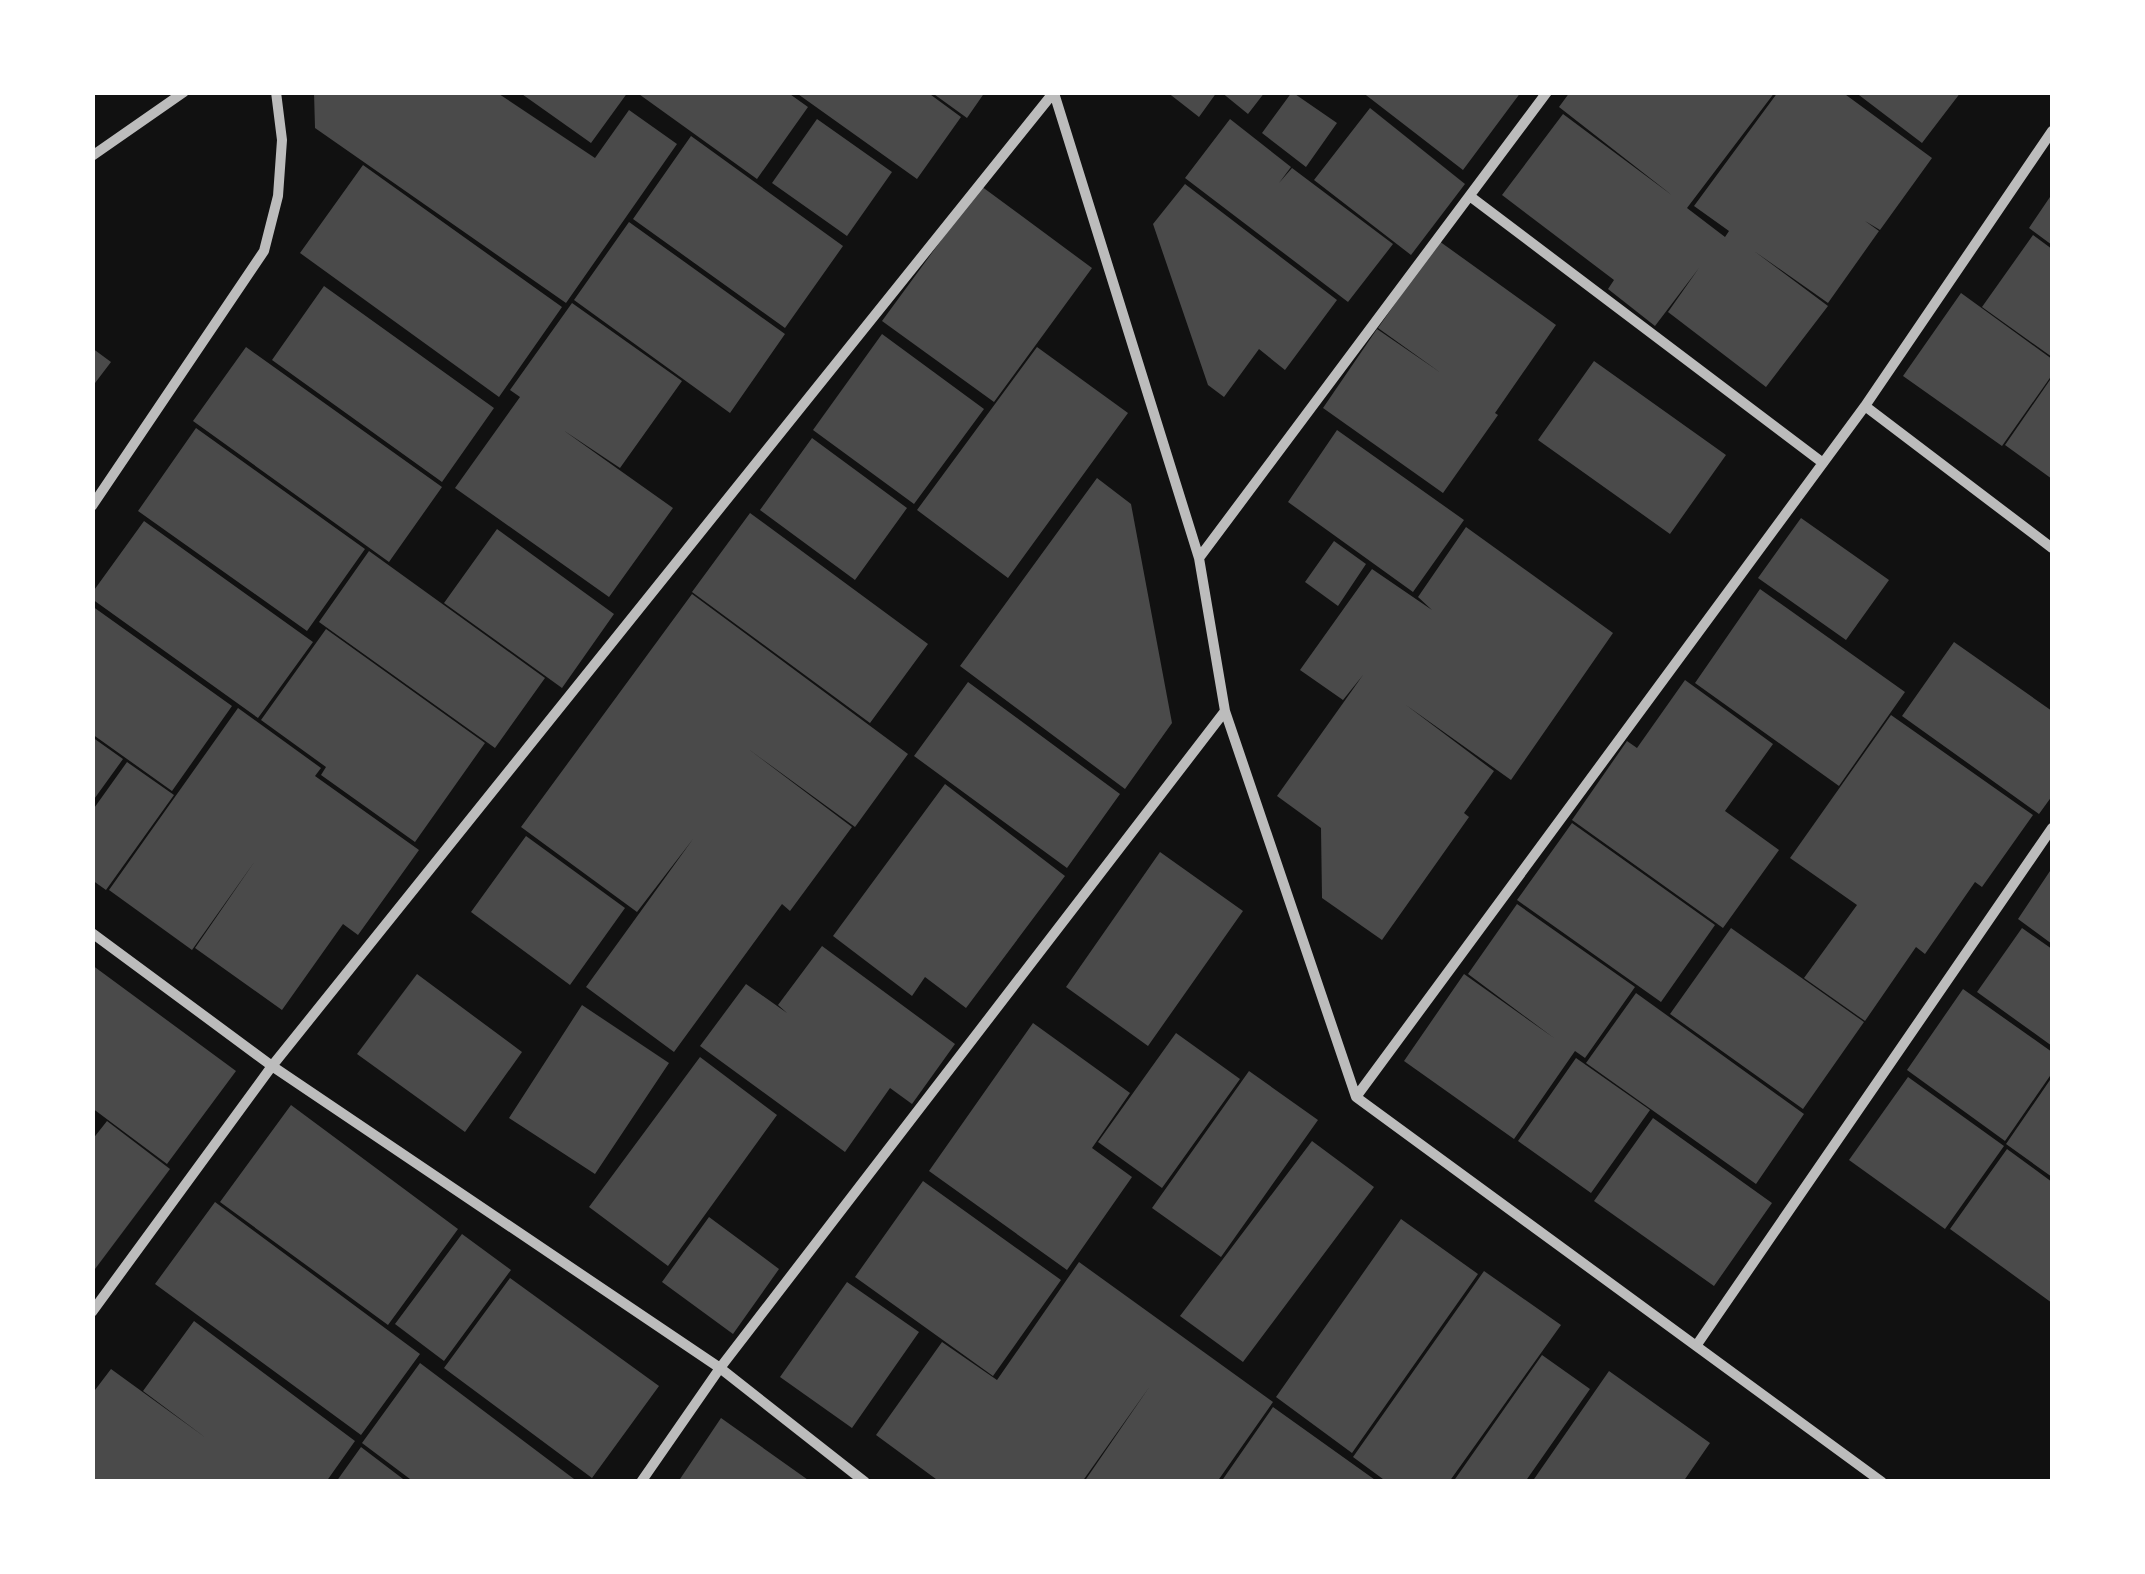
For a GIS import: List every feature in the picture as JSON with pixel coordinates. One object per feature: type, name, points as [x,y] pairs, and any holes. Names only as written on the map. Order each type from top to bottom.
[{"type":"street","points":[[92,156],[184,92]]},
{"type":"street","points":[[92,506],[264,252],[278,196],[282,140],[276,92]]},
{"type":"street","points":[[1199,558],[1547,92]]},
{"type":"street","points":[[1054,93],[1199,558],[1225,711],[1356,1097],[1882,1482]]},
{"type":"street","points":[[92,1312],[272,1066],[1054,93]]},
{"type":"street","points":[[1356,1097],[1865,406],[2052,131]]},
{"type":"street","points":[[1471,198],[1822,463]]},
{"type":"street","points":[[1865,406],[2052,548]]},
{"type":"street","points":[[641,1482],[720,1368],[1225,711]]},
{"type":"street","points":[[1696,1346],[2052,828]]},
{"type":"street","points":[[92,933],[272,1066],[720,1368],[865,1482]]},
{"type":"building","points":[[314,92],[496,92],[595,158],[629,110],[677,144],[566,303],[315,128]]},
{"type":"building","points":[[519,92],[628,92],[591,143]]},
{"type":"building","points":[[636,92],[787,92],[808,107],[757,179]]},
{"type":"building","points":[[795,92],[927,92],[961,117],[917,179]]},
{"type":"building","points":[[931,92],[985,92],[967,118]]},
{"type":"building","points":[[1167,92],[1217,92],[1199,117]]},
{"type":"building","points":[[1221,92],[1265,92],[1248,114]]},
{"type":"building","points":[[1292,92],[1337,123],[1306,167],[1262,133]]},
{"type":"building","points":[[1362,92],[1521,92],[1463,170]]},
{"type":"building","points":[[1570,92],[1775,92],[1687,208],[1725,237],[1729,231],[1694,206],[1778,92],[1842,92],[1932,158],[1880,230],[1865,221],[1879,231],[1828,303],[1754,251],[1828,306],[1766,387],[1668,312],[1699,268],[1655,326],[1608,289],[1614,280],[1502,195],[1563,114],[1673,196],[1559,107]]},
{"type":"building","points":[[1855,92],[1961,92],[1922,143]]},
{"type":"building","points":[[1370,108],[1465,184],[1411,255],[1314,180]]},
{"type":"building","points":[[817,119],[892,172],[847,236],[772,183]]},
{"type":"building","points":[[1230,119],[1291,167],[1279,183],[1292,168],[1393,244],[1348,302],[1185,178]]},
{"type":"building","points":[[691,136],[843,246],[785,328],[633,219]]},
{"type":"building","points":[[363,165],[562,307],[499,397],[300,253]]},
{"type":"building","points":[[1185,184],[1337,300],[1285,370],[1259,349],[1224,397],[1208,385],[1153,224]]},
{"type":"building","points":[[981,186],[1092,268],[994,402],[882,321]]},
{"type":"building","points":[[2052,194],[2052,245],[2029,228]]},
{"type":"building","points":[[629,222],[785,334],[730,413],[574,300]]},
{"type":"building","points":[[2033,235],[2052,249],[2052,357],[1982,307]]},
{"type":"building","points":[[1439,241],[1556,325],[1443,493],[1323,408],[1377,329],[1441,373],[1378,328]]},
{"type":"building","points":[[324,286],[494,408],[442,482],[272,360]]},
{"type":"building","points":[[1961,293],[2052,359],[2052,375],[2002,446],[1903,376]]},
{"type":"building","points":[[572,303],[682,381],[620,468],[563,430],[673,508],[609,597],[455,488],[520,397],[510,390]]},
{"type":"building","points":[[882,334],[984,409],[914,504],[813,430]]},
{"type":"building","points":[[246,347],[442,487],[389,562],[193,421]]},
{"type":"building","points":[[1037,347],[1128,413],[1008,578],[917,510]]},
{"type":"building","points":[[92,348],[111,362],[92,387]]},
{"type":"building","points":[[1594,361],[1726,455],[1670,534],[1538,440]]},
{"type":"building","points":[[2052,377],[2052,479],[2005,445]]},
{"type":"building","points":[[196,428],[365,549],[307,631],[138,511]]},
{"type":"building","points":[[1337,430],[1464,520],[1413,592],[1288,502]]},
{"type":"building","points":[[812,438],[907,508],[855,580],[760,510]]},
{"type":"building","points":[[1097,478],[1131,504],[1172,723],[1125,789],[960,666]]},
{"type":"building","points":[[750,513],[928,644],[870,723],[692,592]]},
{"type":"building","points":[[1801,518],[1889,580],[1846,640],[1758,578]]},
{"type":"building","points":[[144,521],[313,642],[258,718],[92,599],[92,593]]},
{"type":"building","points":[[1466,527],[1613,633],[1511,780],[1406,705],[1494,771],[1464,813],[1469,817],[1382,940],[1322,898],[1321,828],[1277,796],[1363,675],[1343,700],[1300,670],[1372,569],[1432,610],[1418,597]]},
{"type":"building","points":[[497,529],[614,614],[562,688],[444,603]]},
{"type":"building","points":[[1334,541],[1366,564],[1338,606],[1305,582]]},
{"type":"building","points":[[369,551],[545,678],[495,748],[319,622]]},
{"type":"building","points":[[1760,589],[1905,692],[1839,786],[1695,683]]},
{"type":"building","points":[[692,594],[908,754],[855,827],[747,748],[852,827],[790,911],[782,904],[674,1052],[586,987],[693,839],[637,912],[521,827]]},
{"type":"building","points":[[92,606],[232,706],[172,791],[92,734]]},
{"type":"building","points":[[326,629],[485,743],[415,842],[321,775],[326,767],[261,720]]},
{"type":"building","points":[[1954,642],[2052,711],[2052,796],[2039,814],[1902,716]]},
{"type":"building","points":[[1685,680],[1773,744],[1725,811],[1779,850],[1723,928],[1572,820],[1627,741],[1637,748]]},
{"type":"building","points":[[968,682],[1120,794],[1067,868],[914,756]]},
{"type":"building","points":[[238,708],[321,768],[315,776],[419,850],[358,935],[343,924],[282,1010],[195,948],[255,861],[192,950],[109,890]]},
{"type":"building","points":[[1891,715],[2033,815],[1982,887],[1975,882],[1925,954],[1916,947],[1865,1021],[1804,978],[1857,905],[1790,858]]},
{"type":"building","points":[[92,737],[123,759],[92,802]]},
{"type":"building","points":[[127,762],[174,795],[106,890],[92,880],[92,811]]},
{"type":"building","points":[[945,784],[1065,876],[966,1008],[925,977],[912,996],[833,936]]},
{"type":"building","points":[[1572,823],[1715,925],[1661,1002],[1517,900]]},
{"type":"building","points":[[526,836],[625,908],[570,985],[471,912]]},
{"type":"building","points":[[1160,852],[1243,911],[1148,1046],[1066,987]]},
{"type":"building","points":[[2052,868],[2052,944],[2018,919]]},
{"type":"building","points":[[1517,904],[1635,987],[1585,1058],[1575,1051],[1514,1139],[1404,1061],[1464,974],[1554,1038],[1468,974]]},
{"type":"building","points":[[1731,928],[1864,1022],[1803,1109],[1670,1014]]},
{"type":"building","points":[[2022,928],[2052,949],[2052,1046],[1977,992]]},
{"type":"building","points":[[822,946],[955,1044],[912,1104],[890,1088],[845,1152],[700,1046],[746,984],[787,1013],[778,1005]]},
{"type":"building","points":[[92,965],[236,1071],[167,1164],[92,1108]]},
{"type":"building","points":[[417,974],[522,1052],[465,1132],[357,1054]]},
{"type":"building","points":[[1963,989],[2052,1052],[2052,1073],[2005,1141],[1907,1070]]},
{"type":"building","points":[[1636,993],[1804,1114],[1756,1184],[1586,1063]]},
{"type":"building","points":[[582,1005],[669,1063],[595,1174],[509,1118]]},
{"type":"building","points":[[1033,1023],[1130,1093],[1092,1148],[1132,1177],[1067,1270],[929,1171]]},
{"type":"building","points":[[1176,1033],[1240,1079],[1162,1188],[1098,1142]]},
{"type":"building","points":[[700,1057],[777,1115],[668,1266],[589,1207]]},
{"type":"building","points":[[1576,1058],[1650,1110],[1591,1193],[1518,1141]]},
{"type":"building","points":[[1249,1071],[1318,1120],[1221,1257],[1152,1208]]},
{"type":"building","points":[[1908,1077],[2004,1146],[1945,1229],[1849,1160]]},
{"type":"building","points":[[2052,1077],[2052,1177],[2006,1144]]},
{"type":"building","points":[[291,1105],[458,1229],[388,1325],[220,1202]]},
{"type":"building","points":[[1653,1118],[1772,1203],[1714,1286],[1594,1201]]},
{"type":"building","points":[[107,1121],[170,1169],[92,1273],[92,1140]]},
{"type":"building","points":[[1312,1141],[1374,1187],[1243,1362],[1180,1316]]},
{"type":"building","points":[[2007,1149],[2052,1182],[2052,1303],[1950,1229]]},
{"type":"building","points":[[923,1181],[1061,1280],[993,1376],[855,1277]]},
{"type":"building","points":[[215,1202],[420,1354],[361,1435],[155,1284]]},
{"type":"building","points":[[709,1217],[779,1269],[733,1334],[662,1282]]},
{"type":"building","points":[[1401,1219],[1478,1274],[1352,1453],[1276,1397]]},
{"type":"building","points":[[462,1234],[511,1270],[444,1361],[395,1324]]},
{"type":"building","points":[[1079,1262],[1273,1402],[1217,1482],[1084,1482],[1150,1386],[1082,1482],[940,1482],[876,1435],[942,1342],[997,1380]]},
{"type":"building","points":[[1484,1271],[1561,1325],[1449,1482],[1387,1482],[1353,1457]]},
{"type":"building","points":[[510,1278],[659,1386],[592,1478],[444,1368]]},
{"type":"building","points":[[847,1282],[919,1332],[852,1428],[780,1377]]},
{"type":"building","points":[[194,1321],[355,1441],[326,1482],[92,1482],[92,1394],[111,1369],[206,1438],[143,1391]]},
{"type":"building","points":[[1542,1355],[1590,1389],[1525,1482],[1453,1482]]},
{"type":"building","points":[[420,1363],[578,1482],[414,1482],[362,1443]]},
{"type":"building","points":[[1609,1371],[1710,1443],[1683,1482],[1532,1482]]},
{"type":"building","points":[[1273,1407],[1378,1482],[1221,1482]]},
{"type":"building","points":[[721,1418],[811,1482],[678,1482]]},
{"type":"building","points":[[361,1447],[407,1482],[336,1482]]}]
